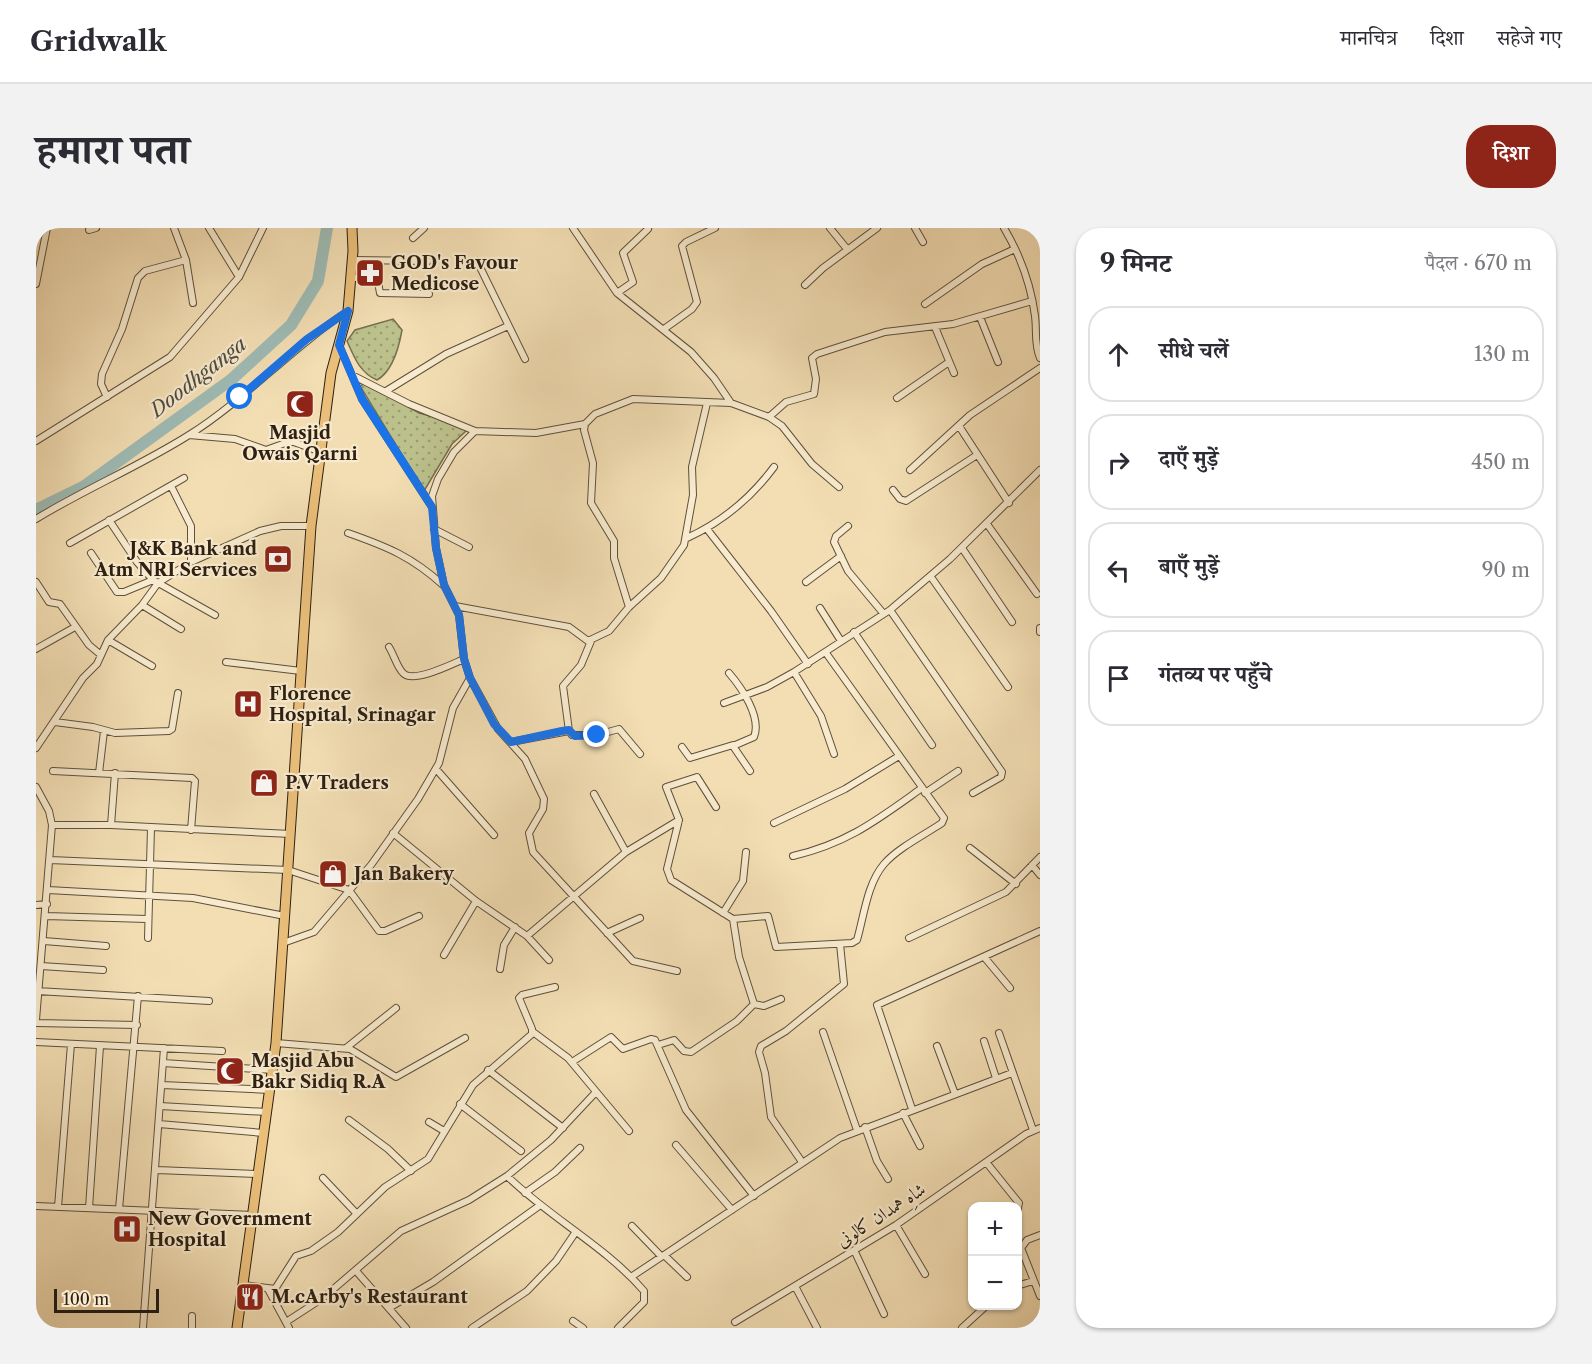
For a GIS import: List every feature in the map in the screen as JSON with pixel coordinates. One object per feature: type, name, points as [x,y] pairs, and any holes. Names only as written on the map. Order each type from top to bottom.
[{"type":"main road","points":[[237,1328],[276,1043],[311,526],[331,373],[348,311],[352,228]]},
{"type":"street","points":[[36,284],[47,228]]},
{"type":"street","points":[[174,228],[186,260],[194,303]]},
{"type":"street","points":[[209,228],[239,277]]},
{"type":"street","points":[[36,441],[170,357],[239,277],[263,228]]},
{"type":"street","points":[[413,238],[424,228]]},
{"type":"street","points":[[573,228],[617,293],[664,329],[703,365],[731,403]]},
{"type":"street","points":[[664,329],[692,309],[697,302],[682,246],[715,228]]},
{"type":"street","points":[[830,228],[848,249]]},
{"type":"street","points":[[805,285],[877,228]]},
{"type":"street","points":[[915,228],[923,242]]},
{"type":"street","points":[[1004,228],[1015,249],[1032,301],[1036,347],[1040,358]]},
{"type":"street","points":[[617,293],[633,282],[623,258],[625,250],[648,229]]},
{"type":"street","points":[[925,304],[982,264],[1015,249]]},
{"type":"street","points":[[107,397],[100,384],[102,375],[123,329],[138,278],[145,271],[186,260]]},
{"type":"street","points":[[352,260],[428,261]]},
{"type":"street","points":[[477,261],[525,359]]},
{"type":"street","points":[[351,278],[377,277],[380,293],[429,294]]},
{"type":"street","points":[[769,417],[786,402],[814,394],[816,379],[812,358],[817,354],[885,332],[935,327],[980,317],[1032,301]]},
{"type":"street","points":[[36,519],[189,435],[240,397],[315,333],[348,311]]},
{"type":"street","points":[[980,317],[998,362]]},
{"type":"street","points":[[386,391],[415,376],[438,358],[508,326]]},
{"type":"street","points":[[935,327],[954,373]]},
{"type":"street","points":[[339,345],[362,399],[432,507]]},
{"type":"street","points":[[897,398],[949,362]]},
{"type":"street","points":[[910,470],[984,405],[1040,368]]},
{"type":"street","points":[[352,375],[428,412],[475,431],[536,433],[585,424],[595,414],[633,399],[731,403],[769,417],[787,431],[813,464],[839,487]]},
{"type":"street","points":[[455,606],[569,627],[585,640],[591,641],[606,634],[628,607],[661,578],[687,538],[693,490],[692,467],[707,403]]},
{"type":"street","points":[[585,424],[585,435],[593,463],[591,503],[614,541],[614,558],[628,607]]},
{"type":"street","points":[[959,426],[1009,503]]},
{"type":"street","points":[[475,431],[460,444],[438,479],[432,507],[434,529],[444,585],[461,624],[464,659],[470,678],[494,724],[525,759],[544,802],[529,833],[533,852],[633,961],[677,971]]},
{"type":"street","points":[[189,435],[234,439],[266,450],[291,441],[321,452]]},
{"type":"street","points":[[893,490],[902,501],[906,501],[977,455]]},
{"type":"street","points":[[687,538],[707,530],[735,509],[774,467]]},
{"type":"street","points":[[724,703],[747,696],[794,672],[826,653],[886,611],[931,577],[1009,503],[1040,470]]},
{"type":"street","points":[[70,543],[184,478]]},
{"type":"street","points":[[171,486],[191,526],[191,562]]},
{"type":"street","points":[[109,520],[137,562],[156,581],[215,615]]},
{"type":"street","points":[[987,524],[1037,594]]},
{"type":"street","points":[[91,553],[117,592],[124,592],[156,581],[226,545],[272,527],[311,526]]},
{"type":"street","points":[[848,526],[834,540],[848,570],[886,611],[1002,772],[1001,777],[974,793]]},
{"type":"street","points":[[434,529],[469,547]]},
{"type":"street","points":[[707,530],[771,611],[808,664]]},
{"type":"street","points":[[348,533],[400,552],[422,565],[444,585]]},
{"type":"street","points":[[962,548],[1012,622]]},
{"type":"street","points":[[806,582],[841,556]]},
{"type":"street","points":[[931,577],[1008,687]]},
{"type":"street","points":[[36,748],[101,655],[108,640],[142,605],[156,581]]},
{"type":"street","points":[[36,582],[49,602],[62,606],[91,648],[101,655]]},
{"type":"street","points":[[142,605],[181,629]]},
{"type":"street","points":[[820,608],[841,641]]},
{"type":"street","points":[[36,650],[75,627]]},
{"type":"street","points":[[854,632],[932,745]]},
{"type":"street","points":[[108,640],[153,666]]},
{"type":"street","points":[[591,641],[581,665],[563,686],[569,730],[572,735],[585,737],[619,729],[640,754]]},
{"type":"street","points":[[389,647],[403,673],[410,677],[426,674],[464,659]]},
{"type":"street","points":[[716,807],[699,778],[667,785],[665,790],[679,820],[667,869],[668,877],[733,919],[768,916],[774,945],[779,948],[840,944],[857,940],[868,897],[884,864],[943,821],[942,815],[826,653]]},
{"type":"street","points":[[226,662],[301,671]]},
{"type":"street","points":[[794,672],[821,716],[834,754]]},
{"type":"street","points":[[682,747],[690,758],[756,736],[747,696],[729,673]]},
{"type":"street","points":[[283,943],[314,932],[393,833],[436,769],[453,708],[470,678]]},
{"type":"street","points":[[55,722],[93,727],[115,734],[171,730],[178,693]]},
{"type":"street","points":[[511,742],[569,730]]},
{"type":"street","points":[[99,773],[104,731]]},
{"type":"street","points":[[733,745],[750,771]]},
{"type":"street","points":[[774,823],[845,789],[899,756]]},
{"type":"street","points":[[436,769],[494,835]]},
{"type":"street","points":[[53,771],[115,773],[194,780],[191,830]]},
{"type":"street","points":[[793,856],[825,849],[853,836],[958,771]]},
{"type":"street","points":[[111,825],[115,773]]},
{"type":"street","points":[[36,800],[38,790]]},
{"type":"street","points":[[38,790],[49,811],[52,825],[36,1022],[137,1025]]},
{"type":"street","points":[[594,794],[626,852]]},
{"type":"street","points":[[527,936],[626,852],[679,820]]},
{"type":"street","points":[[52,825],[111,825],[291,834]]},
{"type":"street","points":[[148,938],[148,863],[151,828]]},
{"type":"street","points":[[393,833],[476,901],[527,936],[549,960]]},
{"type":"street","points":[[970,848],[1016,884]]},
{"type":"street","points":[[723,913],[743,881],[746,852]]},
{"type":"street","points":[[909,938],[994,899],[1016,884],[1040,857]]},
{"type":"street","points":[[50,860],[288,870],[349,890],[379,931],[386,932],[419,916]]},
{"type":"street","points":[[1032,866],[1040,875]]},
{"type":"street","points":[[48,890],[193,898],[285,916]]},
{"type":"street","points":[[444,955],[476,901]]},
{"type":"street","points":[[36,905],[47,904]]},
{"type":"street","points":[[46,916],[147,919]]},
{"type":"street","points":[[608,933],[640,918]]},
{"type":"street","points":[[733,919],[738,957],[754,1004]]},
{"type":"street","points":[[500,969],[504,945],[515,927]]},
{"type":"street","points":[[912,1109],[878,1005],[1040,931]]},
{"type":"street","points":[[44,941],[106,946]]},
{"type":"street","points":[[802,1162],[771,1117],[765,1073],[759,1052],[761,1046],[786,1031],[844,984],[840,944]]},
{"type":"street","points":[[985,958],[1010,988]]},
{"type":"street","points":[[41,966],[103,970]]},
{"type":"street","points":[[555,987],[522,994],[519,998],[533,1032],[572,1062],[595,1093],[629,1131]]},
{"type":"street","points":[[37,991],[209,1001]]},
{"type":"street","points":[[119,1209],[138,996]]},
{"type":"street","points":[[754,1004],[764,1006],[781,999]]},
{"type":"street","points":[[658,1045],[674,1040],[684,1051],[691,1052],[737,1021],[754,1004]]},
{"type":"street","points":[[346,1048],[396,1008]]},
{"type":"street","points":[[243,1285],[268,1289],[277,1286],[296,1256],[318,1246],[385,1187],[428,1159],[473,1085],[533,1032]]},
{"type":"street","points":[[823,1032],[857,1130]]},
{"type":"street","points":[[999,1033],[1012,1073],[1037,1129]]},
{"type":"street","points":[[572,1062],[610,1036],[623,1049],[651,1039],[658,1045],[686,1110],[754,1196]]},
{"type":"street","points":[[276,1043],[346,1048],[357,1051],[396,1077],[465,1038]]},
{"type":"street","points":[[984,1041],[996,1078]]},
{"type":"street","points":[[36,1042],[222,1051]]},
{"type":"street","points":[[58,1207],[71,1044]]},
{"type":"street","points":[[89,1208],[100,1046]]},
{"type":"street","points":[[937,1046],[955,1094]]},
{"type":"street","points":[[143,1328],[157,1170],[164,1047]]},
{"type":"street","points":[[163,1063],[273,1070]]},
{"type":"street","points":[[488,1070],[563,1128]]},
{"type":"street","points":[[631,1277],[802,1162],[857,1130],[1012,1073]]},
{"type":"street","points":[[162,1085],[270,1090]]},
{"type":"street","points":[[268,1289],[288,1325],[357,1272],[407,1227],[469,1200],[507,1176],[563,1128],[595,1093]]},
{"type":"street","points":[[460,1104],[521,1151]]},
{"type":"street","points":[[160,1106],[267,1112]]},
{"type":"street","points":[[903,1113],[920,1146]]},
{"type":"street","points":[[349,1120],[388,1149],[411,1171]]},
{"type":"street","points":[[429,1122],[444,1131]]},
{"type":"street","points":[[159,1124],[264,1133]]},
{"type":"street","points":[[865,1127],[877,1161],[888,1179]]},
{"type":"street","name":"شاہِ ہمدان کالونی","points":[[735,1322],[855,1252],[1037,1129]]},
{"type":"street","points":[[676,1145],[732,1210]]},
{"type":"street","points":[[525,1193],[555,1172],[580,1148]]},
{"type":"street","points":[[986,1162],[1018,1202]]},
{"type":"street","points":[[157,1170],[259,1174]]},
{"type":"street","points":[[507,1176],[538,1206],[631,1277],[644,1291],[645,1298],[618,1328]]},
{"type":"street","points":[[323,1179],[357,1214]]},
{"type":"street","points":[[36,1206],[254,1215]]},
{"type":"street","points":[[388,1308],[433,1282],[538,1206]]},
{"type":"street","points":[[896,1225],[925,1274]]},
{"type":"street","points":[[632,1226],[687,1277]]},
{"type":"street","points":[[472,1328],[527,1292],[556,1261],[574,1233]]},
{"type":"street","points":[[1040,1235],[1027,1240],[1022,1248],[1040,1296]]},
{"type":"street","points":[[855,1252],[884,1314]]},
{"type":"street","points":[[357,1272],[406,1328]]},
{"type":"street","points":[[1022,1284],[1033,1281]]},
{"type":"street","points":[[795,1286],[817,1328]]},
{"type":"street","points":[[962,1328],[981,1310]]},
{"type":"street","points":[[192,1316],[192,1328]]},
{"type":"street","points":[[573,1321],[583,1328]]},
{"type":"green space","points":[[393,319],[402,330],[399,344],[391,365],[377,380],[362,369],[347,341],[355,330]]},
{"type":"green space","points":[[365,383],[419,413],[464,425],[466,431],[452,444],[424,491],[360,386]]},
{"type":"waterway","name":"Doodhganga","points":[[36,510],[83,487],[232,379],[291,325],[318,281],[327,228]]},
{"type":"place","name":"GOD's Favour Medicose","points":[[370,273]]},
{"type":"place","name":"Masjid Owais Qarni","points":[[300,404]]},
{"type":"place","name":"J&K Bank and Atm NRI Services","points":[[278,559]]},
{"type":"place","name":"Florence Hospital, Srinagar","points":[[248,704]]},
{"type":"place","name":"P.V Traders","points":[[264,783]]},
{"type":"place","name":"Jan Bakery","points":[[333,874]]},
{"type":"place","name":"Masjid Abu Bakr Sidiq R.A","points":[[230,1071]]},
{"type":"place","name":"New Government Hospital","points":[[127,1229]]},
{"type":"place","name":"M.cArby's Restaurant","points":[[250,1297]]},
{"type":"route","points":[[240,397],[307,339],[348,311],[339,345],[362,399],[432,507],[436,548],[444,585],[459,615],[464,659],[470,678],[494,724],[511,742],[569,730],[575,736],[597,735]]}]
